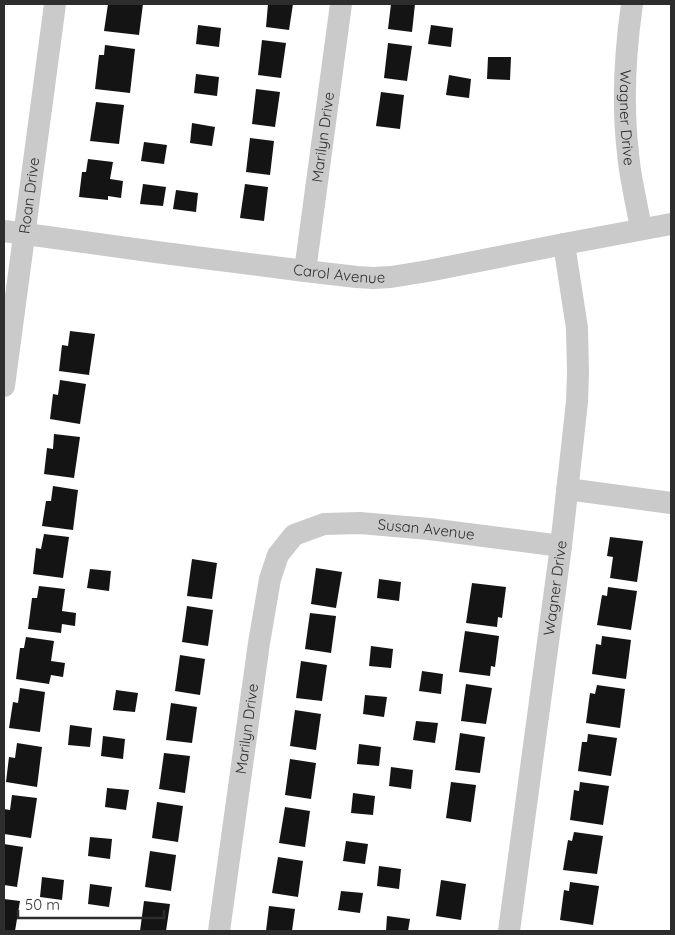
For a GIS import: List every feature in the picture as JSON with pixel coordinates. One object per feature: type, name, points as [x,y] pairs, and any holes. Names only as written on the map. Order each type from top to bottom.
[{"type":"street","name":"Roan Drive","points":[[4,386],[14,233],[55,4]]},
{"type":"street","name":"Marilyn Drive","points":[[305,272],[341,4]]},
{"type":"street","name":"Wagner Drive","points":[[632,4],[625,73],[625,119],[628,155],[641,229]]},
{"type":"street","name":"Carol Avenue","points":[[14,233],[305,272],[357,277],[391,277],[671,224]]},
{"type":"street","name":"Wagner Drive","points":[[509,931],[561,546],[575,420],[578,373],[577,328],[564,244]]},
{"type":"street","points":[[567,489],[671,504]]},
{"type":"street","name":"Susan Avenue","points":[[294,535],[324,524],[360,523],[429,529],[561,546]]},
{"type":"street","name":"Marilyn Drive","points":[[219,931],[259,643],[270,579],[278,555],[294,535]]},
{"type":"building","points":[[108,4],[143,4],[139,35],[104,31]]},
{"type":"building","points":[[268,4],[293,4],[289,30],[266,27]]},
{"type":"building","points":[[391,4],[415,4],[412,32],[388,29]]},
{"type":"building","points":[[198,25],[221,28],[219,47],[196,44]]},
{"type":"building","points":[[431,25],[453,28],[451,47],[428,44]]},
{"type":"building","points":[[262,40],[286,43],[281,78],[258,75]]},
{"type":"building","points":[[388,43],[412,46],[407,81],[384,78]]},
{"type":"building","points":[[105,45],[135,49],[130,93],[95,89],[99,55],[104,55]]},
{"type":"building","points":[[488,57],[511,57],[510,80],[487,79]]},
{"type":"building","points":[[196,74],[219,77],[217,96],[194,93]]},
{"type":"building","points":[[449,75],[471,79],[469,98],[446,95]]},
{"type":"building","points":[[256,89],[280,92],[275,127],[252,124]]},
{"type":"building","points":[[381,92],[404,95],[400,129],[376,126]]},
{"type":"building","points":[[96,102],[124,105],[119,144],[90,141]]},
{"type":"building","points":[[192,123],[215,127],[212,146],[190,143]]},
{"type":"building","points":[[250,138],[274,141],[270,175],[246,172]]},
{"type":"building","points":[[144,142],[167,145],[164,164],[141,161]]},
{"type":"building","points":[[88,159],[113,162],[110,179],[123,181],[121,198],[108,196],[108,200],[79,197],[82,172],[86,172]]},
{"type":"building","points":[[143,184],[166,187],[163,206],[140,204]]},
{"type":"building","points":[[245,184],[268,187],[264,221],[240,218]]},
{"type":"building","points":[[176,190],[198,193],[196,212],[173,209]]},
{"type":"building","points":[[70,331],[95,334],[89,375],[59,371],[62,345],[68,346]]},
{"type":"building","points":[[60,380],[86,384],[80,424],[50,419],[53,394],[58,395]]},
{"type":"building","points":[[54,434],[80,437],[74,478],[44,474],[47,448],[53,449]]},
{"type":"building","points":[[53,486],[78,490],[73,530],[42,526],[46,501],[51,501]]},
{"type":"building","points":[[44,534],[69,537],[63,578],[33,574],[36,548],[41,549]]},
{"type":"building","points":[[610,537],[643,541],[637,582],[610,578],[613,557],[607,556]]},
{"type":"building","points":[[192,559],[217,563],[212,599],[187,596]]},
{"type":"building","points":[[316,568],[342,572],[336,608],[311,604]]},
{"type":"building","points":[[90,569],[111,571],[109,591],[87,588]]},
{"type":"building","points":[[379,579],[401,582],[399,601],[377,598]]},
{"type":"building","points":[[472,583],[506,587],[502,618],[498,617],[497,627],[466,623]]},
{"type":"building","points":[[39,586],[65,589],[62,611],[76,613],[75,626],[62,624],[61,633],[28,629],[32,598],[37,598]]},
{"type":"building","points":[[608,587],[637,591],[631,630],[597,625],[602,595],[607,596]]},
{"type":"building","points":[[187,606],[213,610],[208,646],[182,642]]},
{"type":"building","points":[[310,613],[336,616],[331,653],[305,649]]},
{"type":"building","points":[[465,631],[499,636],[495,667],[491,666],[490,676],[459,672]]},
{"type":"building","points":[[602,636],[631,640],[626,679],[592,674],[596,644],[601,645]]},
{"type":"building","points":[[26,637],[54,641],[51,661],[65,663],[63,677],[51,675],[49,684],[16,679],[20,648],[24,648]]},
{"type":"building","points":[[371,646],[393,649],[391,668],[369,666]]},
{"type":"building","points":[[180,655],[205,659],[200,695],[175,691]]},
{"type":"building","points":[[301,661],[327,665],[322,701],[296,698]]},
{"type":"building","points":[[422,671],[443,674],[441,694],[419,691]]},
{"type":"building","points":[[466,684],[492,688],[486,724],[461,721]]},
{"type":"building","points":[[597,685],[625,689],[620,728],[586,723],[590,693],[595,694]]},
{"type":"building","points":[[20,688],[45,692],[40,732],[9,728],[13,702],[18,703]]},
{"type":"building","points":[[116,690],[138,693],[135,712],[113,710]]},
{"type":"building","points":[[365,695],[387,697],[384,717],[363,714]]},
{"type":"building","points":[[171,703],[197,707],[192,743],[166,740]]},
{"type":"building","points":[[295,710],[321,714],[316,750],[290,746]]},
{"type":"building","points":[[416,721],[438,723],[435,743],[413,740]]},
{"type":"building","points":[[70,725],[92,728],[90,747],[68,745]]},
{"type":"building","points":[[460,733],[485,737],[480,773],[455,770]]},
{"type":"building","points":[[588,734],[617,738],[611,776],[578,771],[582,742],[587,742]]},
{"type":"building","points":[[103,736],[125,739],[123,759],[101,756]]},
{"type":"building","points":[[17,743],[42,747],[37,787],[6,782],[9,757],[15,758]]},
{"type":"building","points":[[359,744],[381,747],[379,766],[357,764]]},
{"type":"building","points":[[164,753],[190,756],[185,793],[159,789]]},
{"type":"building","points":[[290,759],[316,763],[311,799],[285,795]]},
{"type":"building","points":[[391,767],[413,770],[411,789],[389,786]]},
{"type":"building","points":[[451,782],[476,785],[471,822],[446,818]]},
{"type":"building","points":[[580,782],[609,786],[603,825],[570,820],[574,790],[579,791]]},
{"type":"building","points":[[107,788],[129,790],[126,810],[105,807]]},
{"type":"building","points":[[353,793],[375,796],[373,815],[351,813]]},
{"type":"building","points":[[12,795],[37,798],[31,838],[4,834],[4,809],[10,810]]},
{"type":"building","points":[[157,802],[183,806],[178,842],[152,838]]},
{"type":"building","points":[[285,807],[310,811],[305,847],[279,843]]},
{"type":"building","points":[[574,832],[603,836],[597,874],[563,870],[568,840],[572,841]]},
{"type":"building","points":[[90,837],[112,839],[110,859],[88,856]]},
{"type":"building","points":[[346,841],[368,844],[365,864],[343,861]]},
{"type":"building","points":[[4,844],[23,847],[17,887],[4,885]]},
{"type":"building","points":[[150,851],[176,855],[171,891],[145,887]]},
{"type":"building","points":[[278,857],[303,861],[298,897],[272,893]]},
{"type":"building","points":[[379,866],[401,869],[399,889],[377,886]]},
{"type":"building","points":[[42,877],[64,880],[62,900],[40,897]]},
{"type":"building","points":[[441,880],[466,884],[461,920],[436,916]]},
{"type":"building","points":[[570,882],[599,886],[593,925],[560,920],[564,890],[569,891]]},
{"type":"building","points":[[90,884],[112,887],[109,907],[88,904]]},
{"type":"building","points":[[341,891],[363,893],[360,913],[338,910]]},
{"type":"building","points":[[4,899],[20,901],[15,931],[4,931]]},
{"type":"building","points":[[144,901],[170,904],[166,931],[140,931]]},
{"type":"building","points":[[269,906],[295,909],[292,931],[266,931]]},
{"type":"building","points":[[387,916],[410,919],[408,931],[386,931]]}]
